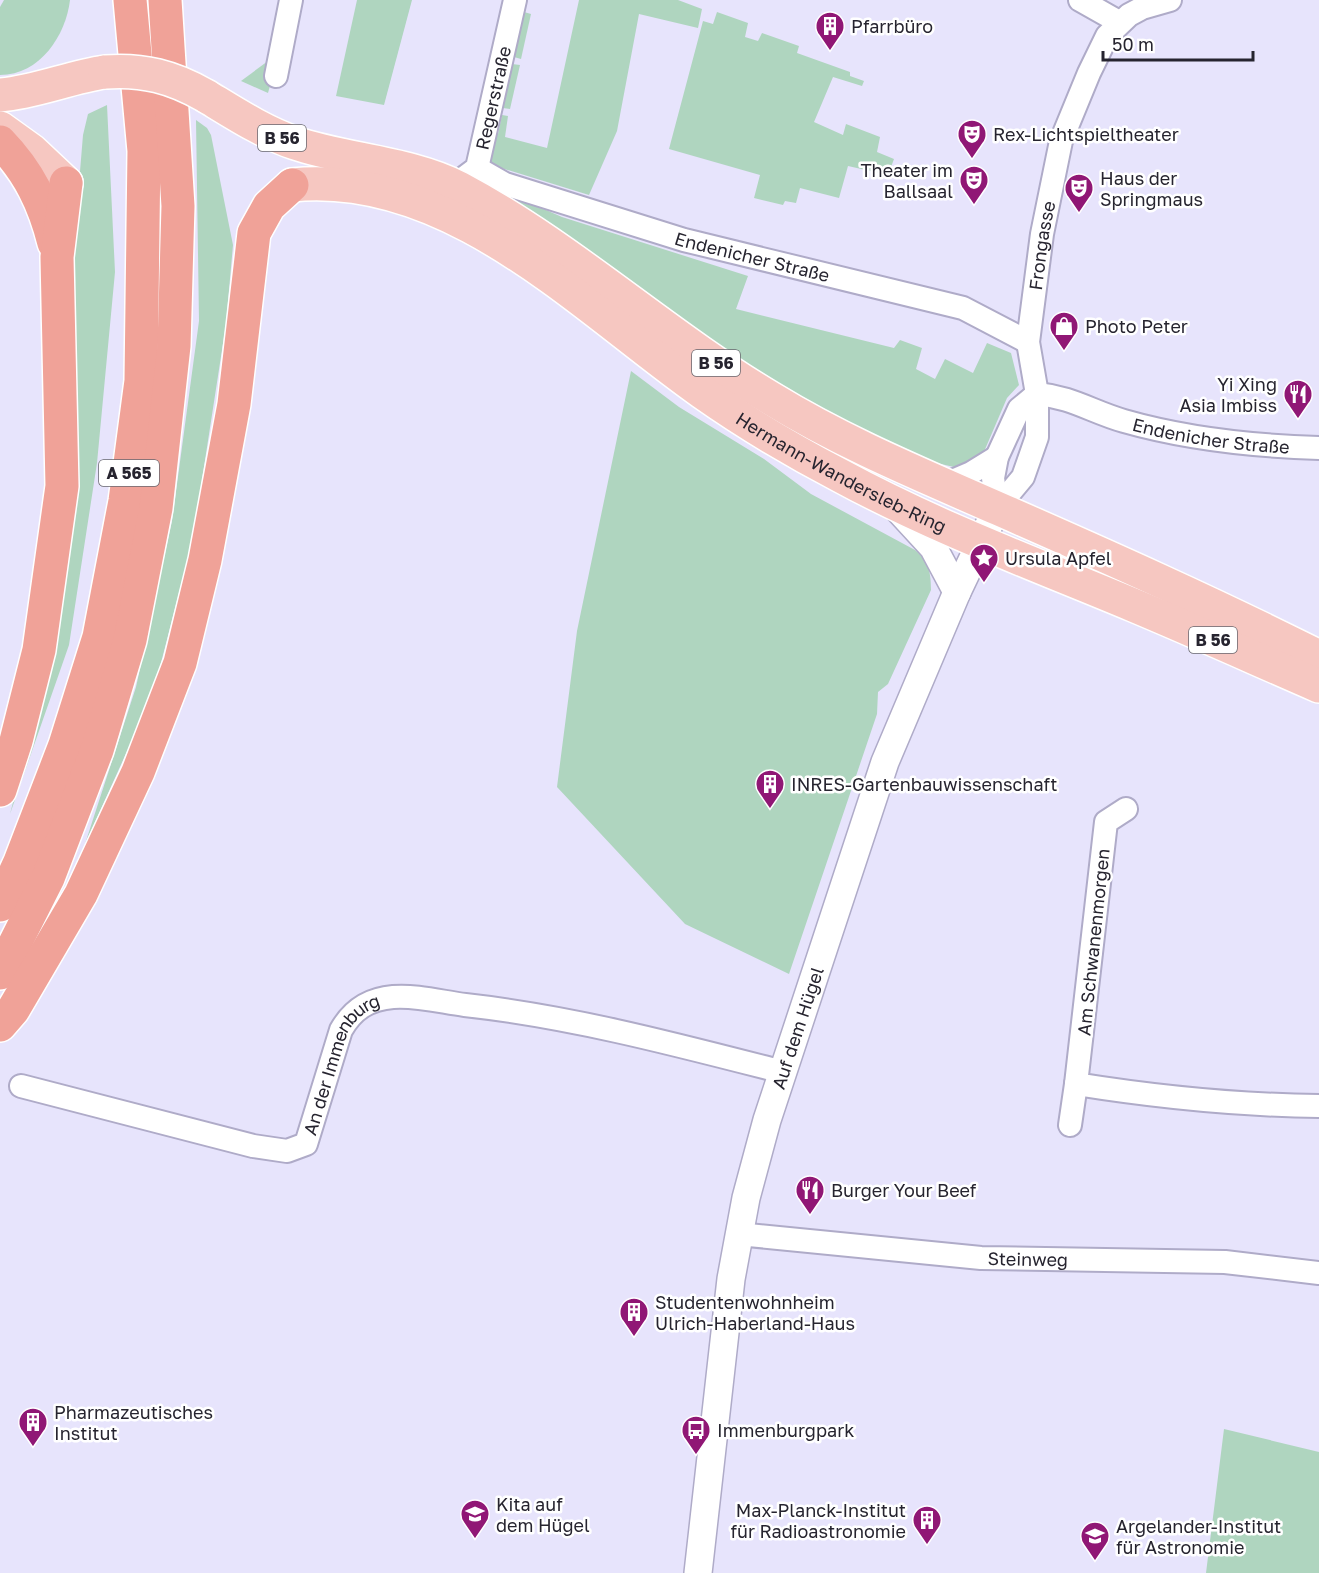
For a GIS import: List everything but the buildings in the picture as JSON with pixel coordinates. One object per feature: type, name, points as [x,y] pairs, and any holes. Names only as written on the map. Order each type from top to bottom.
[{"type":"highway","name":"A 565","points":[[0,905],[20,862],[69,734],[99,638],[125,501],[141,381],[144,151],[130,0]]},
{"type":"highway","name":"A 565","points":[[0,973],[48,878],[97,750],[130,640],[156,508],[174,346],[178,206],[165,0]]},
{"type":"highway","points":[[0,142],[24,170],[44,204],[57,257]]},
{"type":"highway","points":[[0,790],[16,741],[39,650],[62,486],[57,257],[66,183]]},
{"type":"highway","points":[[0,1025],[13,1010],[81,894],[138,772],[180,663],[205,560],[234,404],[254,233],[269,206],[292,185]]},
{"type":"main road","name":"Endenicher Straße","points":[[0,95],[28,91],[79,76],[105,72],[127,70],[153,73],[183,82],[266,131],[296,144],[465,177]]},
{"type":"main road","points":[[0,128],[26,145],[66,183]]},
{"type":"main road","name":"Endenicher Straße","points":[[345,155],[399,197]]},
{"type":"main road","name":"Hermann-Wandersleb-Ring","points":[[465,177],[502,212],[682,340],[771,399],[869,451],[1186,592],[1319,657]]},
{"type":"main road","name":"B 56","points":[[292,185],[310,183],[348,186],[399,197]]},
{"type":"main road","name":"Hermann-Wandersleb-Ring","points":[[399,197],[463,221],[535,265],[710,398],[762,432],[891,501],[1319,686]]},
{"type":"street","points":[[276,76],[291,0]]},
{"type":"street","name":"Regerstraße","points":[[465,177],[514,0]]},
{"type":"street","points":[[1080,0],[1119,22]]},
{"type":"street","name":"Frongasse","points":[[997,508],[1023,477],[1037,437],[1037,394],[1028,342],[1042,234],[1061,141],[1107,36],[1119,22],[1142,8],[1170,0]]},
{"type":"street","name":"Endenicher Straße","points":[[465,177],[505,184],[684,240],[963,308],[1028,342]]},
{"type":"street","points":[[997,508],[993,478],[997,457],[1019,409],[1037,394]]},
{"type":"street","name":"Endenicher Straße","points":[[1037,394],[1062,396],[1123,421],[1208,439],[1319,448]]},
{"type":"street","points":[[943,485],[971,473],[997,457]]},
{"type":"street","points":[[891,501],[933,547],[957,592]]},
{"type":"street","name":"Auf dem Hügel","points":[[698,1573],[738,1234],[767,1120],[885,762],[957,592],[997,508]]},
{"type":"street","name":"Am Schwanenmorgen","points":[[1070,1125],[1106,822],[1126,809]]},
{"type":"street","name":"An der Immenburg","points":[[21,1086],[253,1146],[287,1151],[306,1144],[341,1030],[349,1016],[362,1006],[394,997],[534,1013],[656,1040],[783,1072]]},
{"type":"street","points":[[1076,1084],[1145,1095],[1261,1106],[1319,1106]]},
{"type":"street","name":"Steinweg","points":[[738,1234],[981,1258],[1225,1262],[1319,1273]]},
{"type":"green space","points":[[4,0],[70,0],[63,26],[48,51],[27,68],[0,75],[0,7]]},
{"type":"green space","points":[[357,0],[412,0],[384,105],[336,96]]},
{"type":"green space","points":[[579,0],[678,0],[702,9],[698,28],[639,14],[617,131],[589,195],[485,163],[490,132],[498,134],[502,115],[508,116],[505,137],[547,148]]},
{"type":"green space","points":[[524,12],[531,14],[521,59],[514,57]]},
{"type":"green space","points":[[717,12],[748,23],[745,37],[758,41],[762,33],[799,46],[797,53],[850,72],[850,76],[864,81],[862,86],[833,77],[814,122],[843,135],[846,124],[880,137],[877,152],[894,159],[888,175],[848,166],[839,198],[800,188],[796,203],[785,201],[783,205],[754,198],[760,175],[669,149],[703,21],[713,24]]},
{"type":"green space","points":[[268,61],[275,67],[268,93],[241,81]]},
{"type":"green space","points":[[512,64],[520,65],[510,109],[503,108]]},
{"type":"green space","points":[[107,105],[115,272],[97,463],[69,645],[10,814],[51,655],[77,482],[74,244],[83,135],[88,114]]},
{"type":"green space","points":[[196,120],[207,128],[211,135],[233,245],[226,324],[193,538],[153,694],[85,844],[136,687],[172,521],[199,321]]},
{"type":"green space","points":[[491,186],[562,217],[748,276],[736,309],[894,348],[900,340],[922,348],[916,369],[935,379],[945,359],[973,373],[987,343],[1011,353],[1019,385],[1007,398],[983,454],[969,464],[954,467],[919,459],[775,395],[555,239]]},
{"type":"green space","points":[[631,371],[679,407],[764,459],[811,494],[915,550],[923,558],[930,573],[931,590],[888,684],[878,692],[877,714],[789,974],[685,924],[557,787],[577,631]]},
{"type":"green space","points":[[1224,1429],[1319,1452],[1319,1573],[1206,1573]]},
{"type":"place","name":"Pfarrbüro","points":[[830,52]]},
{"type":"place","name":"Rex-Lichtspieltheater","points":[[972,160]]},
{"type":"place","name":"Theater im Ballsaal","points":[[974,206]]},
{"type":"place","name":"Haus der Springmaus","points":[[1079,214]]},
{"type":"place","name":"Photo Peter","points":[[1064,352]]},
{"type":"place","name":"Yi Xing Asia Imbiss","points":[[1298,420]]},
{"type":"place","name":"Ursula Apfel","points":[[984,584]]},
{"type":"place","name":"INRES-Gartenbauwissenschaft","points":[[770,810]]},
{"type":"place","name":"Burger Your Beef","points":[[810,1216]]},
{"type":"place","name":"Studentenwohnheim Ulrich-Haberland-Haus","points":[[634,1338]]},
{"type":"place","name":"Pharmazeutisches Institut","points":[[33,1448]]},
{"type":"place","name":"Immenburgpark","points":[[696,1456]]},
{"type":"place","name":"Kita auf dem Hügel","points":[[475,1540]]},
{"type":"place","name":"Max-Planck-Institut für Radioastronomie","points":[[927,1546]]},
{"type":"place","name":"Argelander-Institut für Astronomie","points":[[1095,1562]]}]
